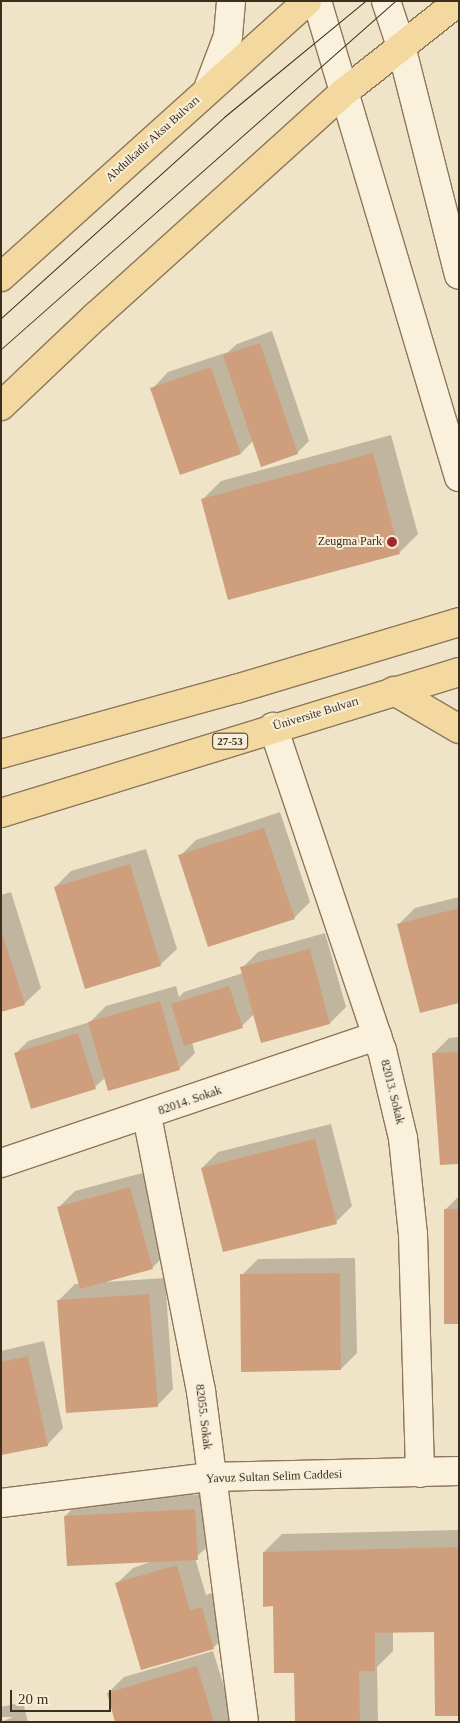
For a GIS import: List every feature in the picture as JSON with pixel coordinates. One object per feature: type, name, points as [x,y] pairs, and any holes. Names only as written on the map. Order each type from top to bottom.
[{"type":"main road","name":"Abdulkadir Aksu Bulvarı","points":[[1,277],[307,1]]},
{"type":"main road","points":[[1,406],[96,316],[343,93],[459,1]]},
{"type":"main road","points":[[1,754],[236,689],[459,622]]},
{"type":"main road","name":"Üniversite Bulvarı","points":[[1,813],[273,727],[459,672]]},
{"type":"main road","points":[[394,690],[459,729]]},
{"type":"street","points":[[208,89],[228,36],[231,1]]},
{"type":"street","points":[[317,1],[459,477]]},
{"type":"street","points":[[386,1],[402,46],[459,275]]},
{"type":"street","name":"82013. Sokak","points":[[273,727],[377,1036],[403,1138],[411,1214],[420,1473]]},
{"type":"street","name":"82014. Sokak","points":[[1,1163],[147,1116],[377,1036]]},
{"type":"street","name":"82055. Sokak","points":[[147,1116],[201,1391],[210,1477],[244,1722]]},
{"type":"street","name":"Yavuz Sultan Selim Caddesi","points":[[1,1503],[210,1477],[459,1471]]},
{"type":"building","points":[[260,343],[298,454],[261,467],[223,355]]},
{"type":"building","points":[[211,367],[241,454],[180,475],[150,388]]},
{"type":"building","points":[[373,453],[400,554],[228,600],[201,499]]},
{"type":"building","points":[[264,828],[295,919],[208,947],[178,855]]},
{"type":"building","points":[[130,864],[161,966],[85,989],[54,887]]},
{"type":"building","points":[[459,908],[459,1003],[420,1013],[397,924]]},
{"type":"building","points":[[1,929],[25,1005],[1,1012]]},
{"type":"building","points":[[310,949],[330,1024],[261,1043],[240,967]]},
{"type":"building","points":[[229,986],[243,1028],[184,1046],[171,1004]]},
{"type":"building","points":[[160,1001],[180,1070],[108,1091],[88,1022]]},
{"type":"building","points":[[78,1033],[96,1089],[31,1109],[14,1053]]},
{"type":"building","points":[[459,1052],[459,1164],[440,1165],[432,1053]]},
{"type":"building","points":[[315,1139],[337,1224],[223,1252],[201,1168]]},
{"type":"building","points":[[130,1187],[153,1269],[80,1289],[57,1207]]},
{"type":"building","points":[[444,1209],[459,1209],[459,1324],[444,1324]]},
{"type":"building","points":[[340,1273],[341,1370],[241,1372],[240,1274]]},
{"type":"building","points":[[149,1294],[158,1407],[66,1413],[57,1300]]},
{"type":"building","points":[[28,1356],[48,1446],[1,1455],[1,1362]]},
{"type":"building","points":[[195,1509],[198,1560],[67,1566],[64,1516]]},
{"type":"building","points":[[459,1547],[459,1716],[435,1716],[434,1632],[375,1633],[375,1671],[359,1671],[360,1722],[295,1722],[294,1673],[274,1673],[273,1606],[263,1607],[263,1552]]},
{"type":"building","points":[[177,1565],[190,1610],[202,1607],[214,1649],[141,1670],[115,1583]]},
{"type":"building","points":[[197,1666],[214,1722],[115,1722],[107,1693]]},
{"type":"tram line","points":[[1,318],[224,117],[365,1]]},
{"type":"tram line","points":[[1,349],[395,1]]},
{"type":"place","name":"Zeugma Park","points":[[392,542]]}]
